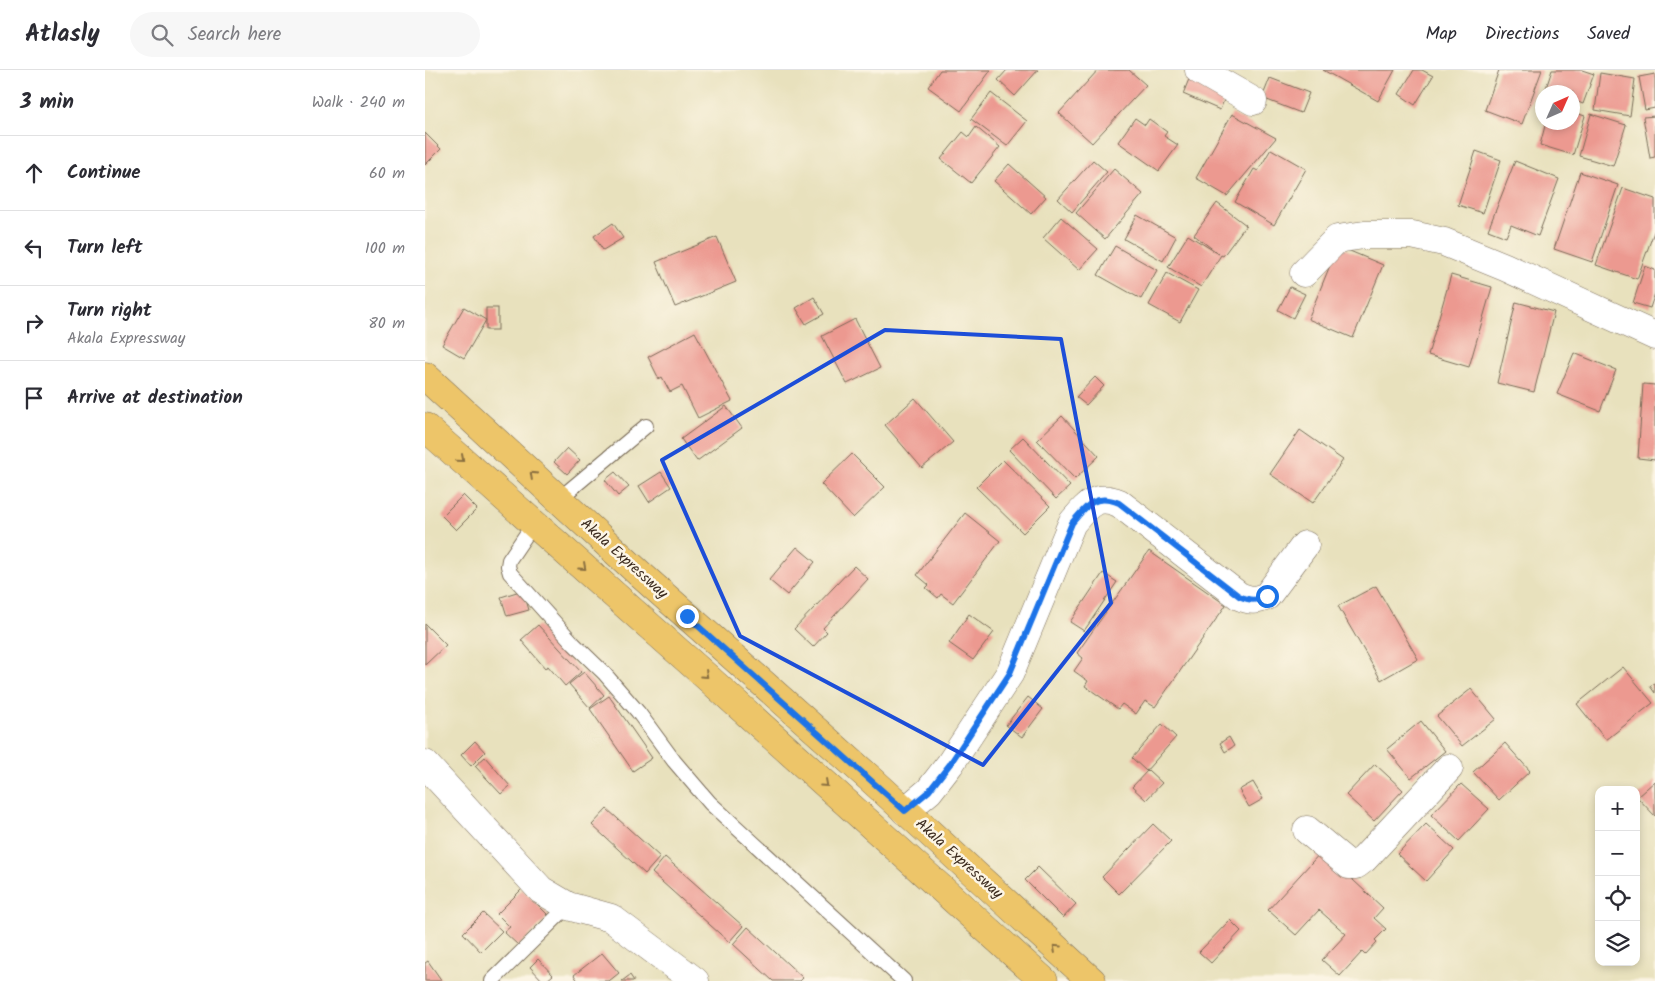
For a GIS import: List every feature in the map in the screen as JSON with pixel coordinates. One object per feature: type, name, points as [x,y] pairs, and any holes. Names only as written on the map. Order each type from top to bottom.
[{"type":"main road","name":"Akala Expressway","points":[[425,376],[641,575],[1092,981]]},
{"type":"main road","points":[[425,426],[1044,981]]},
{"type":"street","points":[[1199,70],[1253,101]]},
{"type":"street","points":[[1304,273],[1337,239],[1364,235],[1412,235],[1444,242],[1505,267],[1655,336]]},
{"type":"street","points":[[905,811],[929,791],[950,764],[1010,673],[1072,523],[1091,503],[1100,498],[1119,503],[1239,596],[1249,600],[1257,601],[1267,596],[1305,545]]},
{"type":"street","points":[[425,764],[541,890],[568,906],[611,918],[693,980]]},
{"type":"street","points":[[1307,830],[1349,865],[1356,865],[1364,859],[1449,768]]},
{"type":"lane","points":[[559,499],[646,426]]},
{"type":"lane","points":[[534,523],[509,560],[510,573],[638,712],[674,761],[710,803],[904,981]]},
{"type":"lane","points":[[492,981],[568,906]]},
{"type":"highlighted area","points":[[885,330],[1061,339],[1111,603],[983,765],[740,636],[662,460]]},
{"type":"building","points":[[940,70],[991,70],[961,111],[928,87]]},
{"type":"building","points":[[1007,70],[1038,70],[1015,96],[998,80]]},
{"type":"building","points":[[1098,70],[1129,70],[1146,85],[1092,143],[1059,113]]},
{"type":"building","points":[[1323,70],[1395,70],[1378,101]]},
{"type":"building","points":[[1414,70],[1422,70],[1433,76],[1415,105],[1399,94]]},
{"type":"building","points":[[1499,70],[1542,70],[1522,124],[1485,110]]},
{"type":"building","points":[[1552,70],[1582,70],[1594,74],[1583,104],[1580,103],[1580,85],[1547,85]]},
{"type":"building","points":[[1600,73],[1635,79],[1630,116],[1595,110]]},
{"type":"building","points":[[1655,74],[1655,108],[1645,110],[1639,77]]},
{"type":"building","points":[[1270,78],[1309,93],[1301,113],[1262,98]]},
{"type":"building","points":[[1189,79],[1226,95],[1220,110],[1183,94]]},
{"type":"building","points":[[991,93],[1027,121],[1007,146],[971,119]]},
{"type":"building","points":[[1232,114],[1276,138],[1227,196],[1196,178]]},
{"type":"building","points":[[1580,114],[1585,116],[1573,155],[1540,145],[1544,130],[1580,130]]},
{"type":"building","points":[[1591,114],[1626,125],[1613,166],[1579,156]]},
{"type":"building","points":[[1655,116],[1655,157],[1650,158],[1643,117]]},
{"type":"building","points":[[1135,118],[1145,125],[1149,119],[1167,132],[1164,136],[1178,145],[1159,171],[1118,142]]},
{"type":"building","points":[[976,127],[1000,147],[971,183],[941,159],[963,132],[969,137]]},
{"type":"building","points":[[425,133],[441,149],[425,165]]},
{"type":"building","points":[[1271,149],[1306,169],[1274,225],[1235,202],[1254,169],[1258,171]]},
{"type":"building","points":[[1476,151],[1501,160],[1483,213],[1458,205]]},
{"type":"building","points":[[1093,160],[1107,172],[1072,212],[1058,199]]},
{"type":"building","points":[[1515,161],[1559,179],[1538,236],[1511,225],[1506,237],[1488,230]]},
{"type":"building","points":[[1009,164],[1046,197],[1031,214],[994,181]]},
{"type":"building","points":[[1114,169],[1143,194],[1105,239],[1076,213]]},
{"type":"building","points":[[1580,172],[1618,185],[1592,262],[1554,249]]},
{"type":"building","points":[[1623,188],[1655,199],[1655,229],[1637,279],[1596,265]]},
{"type":"building","points":[[1217,203],[1246,225],[1223,256],[1221,255],[1201,287],[1168,267],[1188,235],[1219,254],[1194,235]]},
{"type":"building","points":[[1137,215],[1176,237],[1163,261],[1124,239]]},
{"type":"building","points":[[1061,217],[1098,249],[1079,270],[1043,238]]},
{"type":"building","points":[[613,223],[623,238],[603,250],[594,236]]},
{"type":"building","points":[[717,237],[736,282],[675,307],[656,262]]},
{"type":"building","points":[[1115,246],[1157,270],[1141,299],[1098,275]]},
{"type":"building","points":[[1338,246],[1383,265],[1353,338],[1308,319]]},
{"type":"building","points":[[1645,266],[1655,270],[1655,293],[1650,308],[1633,303]]},
{"type":"building","points":[[1167,273],[1198,290],[1180,322],[1149,305]]},
{"type":"building","points":[[1451,275],[1492,287],[1469,367],[1428,355]]},
{"type":"building","points":[[1290,287],[1305,294],[1293,318],[1278,310]]},
{"type":"building","points":[[814,297],[824,314],[806,324],[796,308]]},
{"type":"building","points":[[1516,302],[1554,312],[1534,392],[1497,383]]},
{"type":"building","points":[[464,307],[486,320],[464,358],[442,345]]},
{"type":"building","points":[[486,308],[498,308],[498,330],[486,330]]},
{"type":"building","points":[[855,319],[880,368],[847,384],[822,336]]},
{"type":"building","points":[[695,332],[732,401],[698,418],[682,386],[670,392],[662,377],[659,379],[648,357]]},
{"type":"building","points":[[1574,353],[1616,370],[1600,411],[1557,394]]},
{"type":"building","points":[[1095,377],[1104,386],[1086,405],[1076,397]]},
{"type":"building","points":[[1643,384],[1655,385],[1655,460],[1638,458]]},
{"type":"building","points":[[915,398],[953,442],[922,468],[885,425]]},
{"type":"building","points":[[726,406],[742,428],[697,461],[681,439]]},
{"type":"building","points":[[1062,416],[1099,456],[1075,479],[1037,440]]},
{"type":"building","points":[[1300,430],[1343,460],[1313,503],[1270,474]]},
{"type":"building","points":[[1023,437],[1070,486],[1056,499],[1009,450]]},
{"type":"building","points":[[567,448],[580,460],[567,474],[554,462]]},
{"type":"building","points":[[852,454],[885,487],[853,518],[821,484]]},
{"type":"building","points":[[1003,460],[1050,506],[1023,533],[976,487]]},
{"type":"building","points":[[615,472],[629,487],[618,496],[605,480]]},
{"type":"building","points":[[661,472],[671,487],[649,502],[639,486]]},
{"type":"building","points":[[463,495],[477,509],[456,530],[442,516]]},
{"type":"building","points":[[965,513],[1000,541],[953,603],[941,594],[938,598],[926,588],[929,585],[917,575]]},
{"type":"building","points":[[797,547],[815,562],[787,595],[769,580]]},
{"type":"building","points":[[1149,551],[1226,605],[1155,707],[1145,701],[1136,714],[1122,704],[1118,709],[1085,686],[1088,681],[1074,671],[1083,658],[1077,653]]},
{"type":"building","points":[[854,566],[868,579],[823,628],[827,632],[813,647],[794,629]]},
{"type":"building","points":[[1103,573],[1117,582],[1084,631],[1070,622]]},
{"type":"building","points":[[1376,586],[1418,659],[1381,680],[1338,606]]},
{"type":"building","points":[[523,590],[529,610],[507,616],[501,597]]},
{"type":"building","points":[[969,614],[994,632],[973,660],[949,643]]},
{"type":"building","points":[[425,624],[446,645],[425,665]]},
{"type":"building","points":[[538,625],[581,672],[565,686],[548,666],[545,668],[521,640]]},
{"type":"building","points":[[1623,667],[1653,703],[1606,740],[1577,704]]},
{"type":"building","points":[[584,672],[604,695],[590,708],[569,684]]},
{"type":"building","points":[[1655,683],[1655,693],[1650,686]]},
{"type":"building","points":[[1471,689],[1496,719],[1462,746],[1437,716]]},
{"type":"building","points":[[609,696],[652,758],[633,771],[590,709]]},
{"type":"building","points":[[1028,697],[1043,709],[1022,737],[1006,725]]},
{"type":"building","points":[[1421,721],[1445,751],[1411,778],[1387,749]]},
{"type":"building","points":[[1162,724],[1176,737],[1146,771],[1132,758]]},
{"type":"building","points":[[1229,737],[1234,746],[1225,752],[1220,743]]},
{"type":"building","points":[[475,741],[485,752],[471,766],[461,755]]},
{"type":"building","points":[[1505,743],[1530,771],[1499,800],[1473,772]]},
{"type":"building","points":[[485,757],[510,786],[501,794],[475,766]]},
{"type":"building","points":[[1375,764],[1403,790],[1374,821],[1346,795]]},
{"type":"building","points":[[1148,770],[1162,783],[1146,800],[1132,787]]},
{"type":"building","points":[[1655,781],[1655,816],[1640,800],[1640,794]]},
{"type":"building","points":[[1253,782],[1263,799],[1249,807],[1239,790]]},
{"type":"building","points":[[1461,784],[1489,809],[1459,841],[1431,815]]},
{"type":"building","points":[[607,809],[660,857],[645,874],[592,825]]},
{"type":"building","points":[[1153,824],[1171,841],[1119,894],[1102,877]]},
{"type":"building","points":[[1426,824],[1454,850],[1426,881],[1397,854]]},
{"type":"building","points":[[1322,851],[1383,908],[1374,918],[1386,929],[1375,940],[1377,942],[1365,955],[1362,952],[1340,976],[1322,960],[1346,934],[1319,910],[1296,935],[1268,910]]},
{"type":"building","points":[[665,857],[743,926],[729,942],[652,873]]},
{"type":"building","points":[[1038,867],[1076,904],[1063,918],[1025,880]]},
{"type":"building","points":[[522,889],[549,916],[519,946],[504,932],[510,927],[497,914]]},
{"type":"building","points":[[483,913],[502,931],[481,952],[463,933]]},
{"type":"building","points":[[1230,920],[1241,931],[1211,963],[1199,952]]},
{"type":"building","points":[[748,927],[803,978],[800,981],[773,981],[733,944]]},
{"type":"building","points":[[602,953],[619,973],[609,981],[578,981],[574,975]]},
{"type":"building","points":[[538,959],[553,975],[546,981],[543,981],[530,967]]},
{"type":"building","points":[[428,961],[442,981],[425,981],[425,963]]},
{"type":"building","points":[[630,975],[634,981],[622,981]]},
{"type":"route","points":[[687,616],[905,811],[929,791],[950,764],[1010,673],[1051,578],[1072,523],[1091,503],[1100,498],[1119,503],[1239,596],[1257,601],[1267,596]]}]
